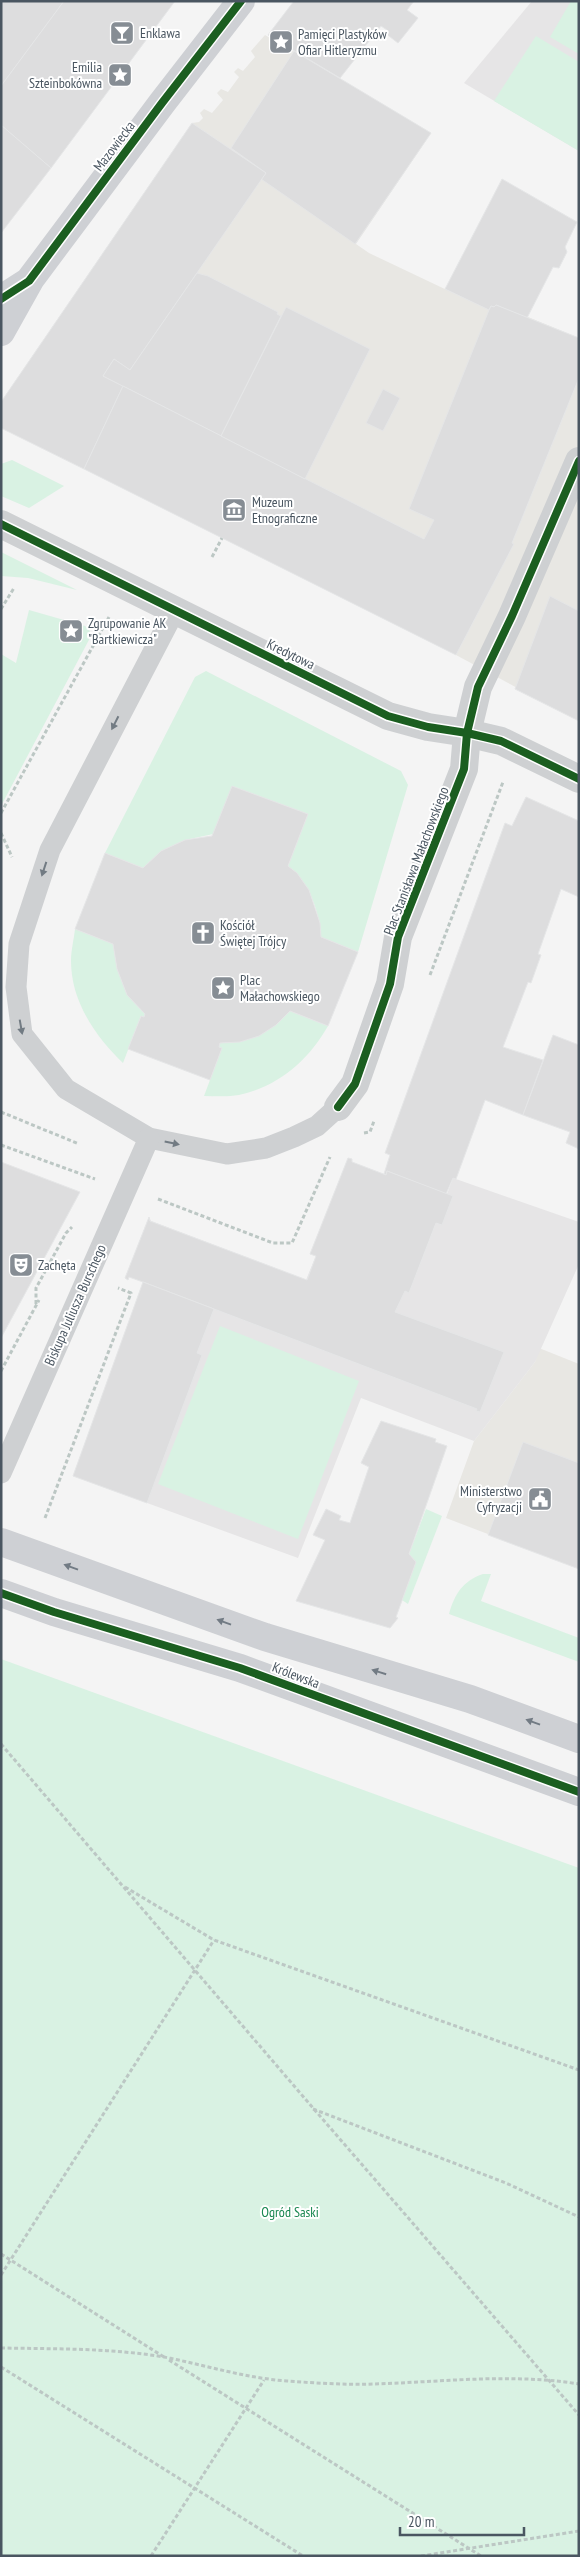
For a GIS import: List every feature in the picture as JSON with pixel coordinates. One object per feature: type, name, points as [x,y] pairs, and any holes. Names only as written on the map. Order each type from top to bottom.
[{"type":"street","name":"Mazowiecka","points":[[1,299],[29,281],[241,1]]},
{"type":"street","points":[[1,332],[29,281]]},
{"type":"street","name":"Plac Stanisława Małachowskiego","points":[[338,1107],[354,1084],[390,984],[398,937],[464,769],[467,733],[478,687],[512,616],[579,461]]},
{"type":"street","name":"Kredytowa","points":[[1,524],[388,716],[428,727],[501,741],[579,779]]},
{"type":"street","name":"Królewska","points":[[1,1542],[265,1637],[470,1699],[579,1739]]},
{"type":"street","name":"Królewska","points":[[1,1593],[54,1612],[232,1665],[579,1792]]},
{"type":"lane","name":"Plac Stanisława Małachowskiego","points":[[175,610],[50,850],[19,944],[16,987],[22,1034],[66,1089],[149,1138],[227,1154],[266,1148],[317,1126],[338,1107]]},
{"type":"lane","name":"Biskupa Juliusza Burschego","points":[[1,1473],[149,1138]]},
{"type":"path","points":[[212,557],[222,538]]},
{"type":"path","points":[[1,609],[14,588]]},
{"type":"path","points":[[1,813],[111,614]]},
{"type":"path","points":[[1,1112],[79,1144]]},
{"type":"path","points":[[1,1145],[102,1181]]},
{"type":"path","points":[[72,1237],[77,1228]]},
{"type":"path","points":[[35,1307],[36,1288],[66,1233]]},
{"type":"path","points":[[1,1370],[40,1298]]},
{"type":"path","points":[[1,1744],[579,2415]]},
{"type":"path","points":[[122,1886],[214,1940],[579,2070]]},
{"type":"path","points":[[1,2275],[214,1940]]},
{"type":"path","points":[[313,2108],[506,2183],[579,2217]]},
{"type":"path","points":[[1,2254],[481,2556]]},
{"type":"path","points":[[1,2348],[104,2349],[165,2358],[264,2379],[372,2384],[550,2380],[579,2384]]},
{"type":"path","points":[[1,2367],[303,2556]]},
{"type":"path","points":[[151,2556],[264,2379]]},
{"type":"path","points":[[421,2556],[579,2531]]},
{"type":"shaded area","points":[[532,1],[579,1],[579,151],[464,83]]},
{"type":"shaded area","points":[[265,35],[431,133],[356,244],[369,253],[489,310],[528,317],[579,338],[579,721],[456,655],[84,469],[1,402],[192,123],[199,122],[203,118],[200,113],[204,109],[212,113],[223,100],[217,93],[221,89],[228,92],[239,77],[234,72],[238,68],[243,71],[255,57],[251,51]]},
{"type":"shaded area","points":[[348,1158],[352,1159],[352,1162],[386,1175],[447,1194],[453,1178],[579,1222],[579,1264],[535,1362],[474,1441],[361,1398],[298,1558],[73,1476],[143,1282],[129,1277],[128,1280],[125,1278],[149,1217],[151,1221],[306,1280],[316,1256],[310,1254]]},
{"type":"shaded area","points":[[539,1348],[579,1364],[579,1569],[446,1518],[474,1441],[535,1362]]},
{"type":"green space","points":[[571,1],[579,1],[579,54],[550,37]]},
{"type":"green space","points":[[536,36],[579,62],[579,151],[494,101]]},
{"type":"green space","points":[[12,460],[64,486],[29,508],[1,496],[1,464]]},
{"type":"green space","points":[[1,552],[77,590],[28,578],[1,576]]},
{"type":"green space","points":[[29,610],[85,626],[89,629],[91,636],[1,806],[1,654],[16,663]]},
{"type":"green space","points":[[206,671],[401,771],[408,785],[358,952],[321,937],[318,917],[308,889],[288,866],[308,814],[185,840],[161,851],[143,868],[105,853],[195,677]]},
{"type":"green space","points":[[75,929],[113,944],[117,969],[127,995],[145,1014],[144,1017],[141,1016],[123,1063],[94,1029],[80,1004],[72,976],[71,961]]},
{"type":"green space","points":[[290,1011],[328,1026],[302,1061],[279,1078],[253,1091],[235,1096],[204,1096],[222,1048],[219,1047],[220,1043],[250,1038],[267,1030]]},
{"type":"green space","points":[[220,1326],[359,1381],[298,1539],[158,1484]]},
{"type":"green space","points":[[426,1509],[442,1516],[408,1604],[402,1600],[416,1562],[409,1554]]},
{"type":"green space","points":[[483,1574],[491,1574],[481,1601],[579,1638],[579,1662],[449,1614],[457,1594],[465,1584]]},
{"type":"green space","name":"Ogród Saski","points":[[1,1659],[579,1868],[579,2556],[1,2556]]},
{"type":"building","points":[[1,1],[64,1],[1,86]]},
{"type":"building","points":[[64,1],[175,1],[51,168],[1,125],[1,86]]},
{"type":"building","points":[[294,1],[414,1],[407,10],[418,18],[398,43],[385,33],[387,30],[381,26],[340,78],[268,35]]},
{"type":"building","points":[[294,51],[431,133],[355,244],[261,179],[266,173],[231,148]]},
{"type":"building","points":[[192,123],[266,173],[130,370],[114,359],[103,376],[123,386],[84,469],[1,428],[1,402]]},
{"type":"building","points":[[1,125],[51,168],[1,233]]},
{"type":"building","points":[[502,179],[577,222],[565,247],[567,252],[559,268],[553,267],[527,318],[496,305],[494,307],[491,306],[489,310],[445,289]]},
{"type":"building","points":[[197,273],[208,276],[278,312],[277,314],[281,316],[221,436],[103,376],[114,359],[130,370]]},
{"type":"building","points":[[496,305],[579,338],[579,378],[512,543],[514,544],[456,655],[84,469],[123,386],[424,539],[434,520],[409,509],[489,310],[491,306],[494,307]]},
{"type":"building","points":[[286,307],[370,349],[305,479],[221,436]]},
{"type":"building","points":[[383,389],[400,398],[383,431],[366,423]]},
{"type":"building","points":[[550,596],[579,611],[579,721],[515,689]]},
{"type":"building","name":"Kościół Świętej Trójcy","points":[[232,786],[308,814],[288,866],[297,873],[309,890],[320,923],[321,937],[358,952],[328,1026],[290,1011],[276,1025],[259,1036],[240,1042],[220,1043],[219,1047],[222,1048],[210,1080],[128,1049],[141,1016],[144,1017],[145,1014],[127,995],[117,969],[113,944],[75,929],[105,853],[143,868],[161,851],[185,840],[212,836]]},
{"type":"building","points":[[526,797],[579,821],[579,897],[561,889],[538,954],[541,955],[531,983],[528,982],[503,1047],[543,1060],[523,1115],[485,1100],[456,1179],[453,1178],[446,1194],[387,1171],[386,1175],[384,1174],[390,1155],[385,1153],[505,823],[512,826]]},
{"type":"building","points":[[553,1035],[579,1045],[579,1149],[566,1143],[570,1132],[523,1115]]},
{"type":"building","points":[[348,1158],[352,1159],[352,1162],[386,1175],[387,1171],[453,1196],[442,1225],[436,1223],[409,1293],[405,1291],[395,1312],[504,1352],[480,1412],[476,1411],[477,1409],[143,1282],[129,1277],[128,1280],[125,1278],[149,1217],[150,1221],[307,1280],[316,1256],[310,1254]]},
{"type":"building","name":"Zachęta","points":[[1,1162],[80,1192],[1,1338]]},
{"type":"building","points":[[143,1282],[214,1309],[197,1353],[202,1355],[147,1503],[73,1476]]},
{"type":"building","points":[[381,1421],[436,1439],[435,1442],[447,1446],[409,1554],[416,1562],[396,1617],[398,1618],[390,1628],[296,1601],[325,1540],[313,1535],[326,1509],[341,1516],[339,1520],[350,1523],[369,1467],[361,1463]]},
{"type":"building","name":"Ministerstwo Cyfryzacji","points":[[523,1442],[579,1463],[579,1569],[488,1535]]},
{"type":"cycle path","points":[[1,299],[29,281],[241,1]]},
{"type":"cycle path","points":[[338,1107],[355,1084],[390,984],[398,937],[464,769],[467,733],[478,687],[512,616],[579,461]]},
{"type":"cycle path","points":[[1,524],[388,716],[428,727],[501,741],[579,779]]},
{"type":"cycle path","points":[[1,1593],[54,1612],[240,1668],[579,1792]]},
{"type":"place","name":"Enklawa","points":[[122,33]]},
{"type":"place","name":"Pamięci Plastyków Ofiar Hitleryzmu","points":[[281,42]]},
{"type":"place","name":"Emilia Szteinbokówna","points":[[120,75]]},
{"type":"place","name":"Muzeum Etnograficzne","points":[[234,510]]},
{"type":"place","name":"Zgrupowanie AK \"Bartkiewicza\"","points":[[71,631]]},
{"type":"place","name":"Kościół Świętej Trójcy","points":[[203,933]]},
{"type":"place","name":"Plac Małachowskiego","points":[[223,988]]},
{"type":"place","name":"Zachęta","points":[[21,1265]]},
{"type":"place","name":"Ministerstwo Cyfryzacji","points":[[540,1499]]}]
